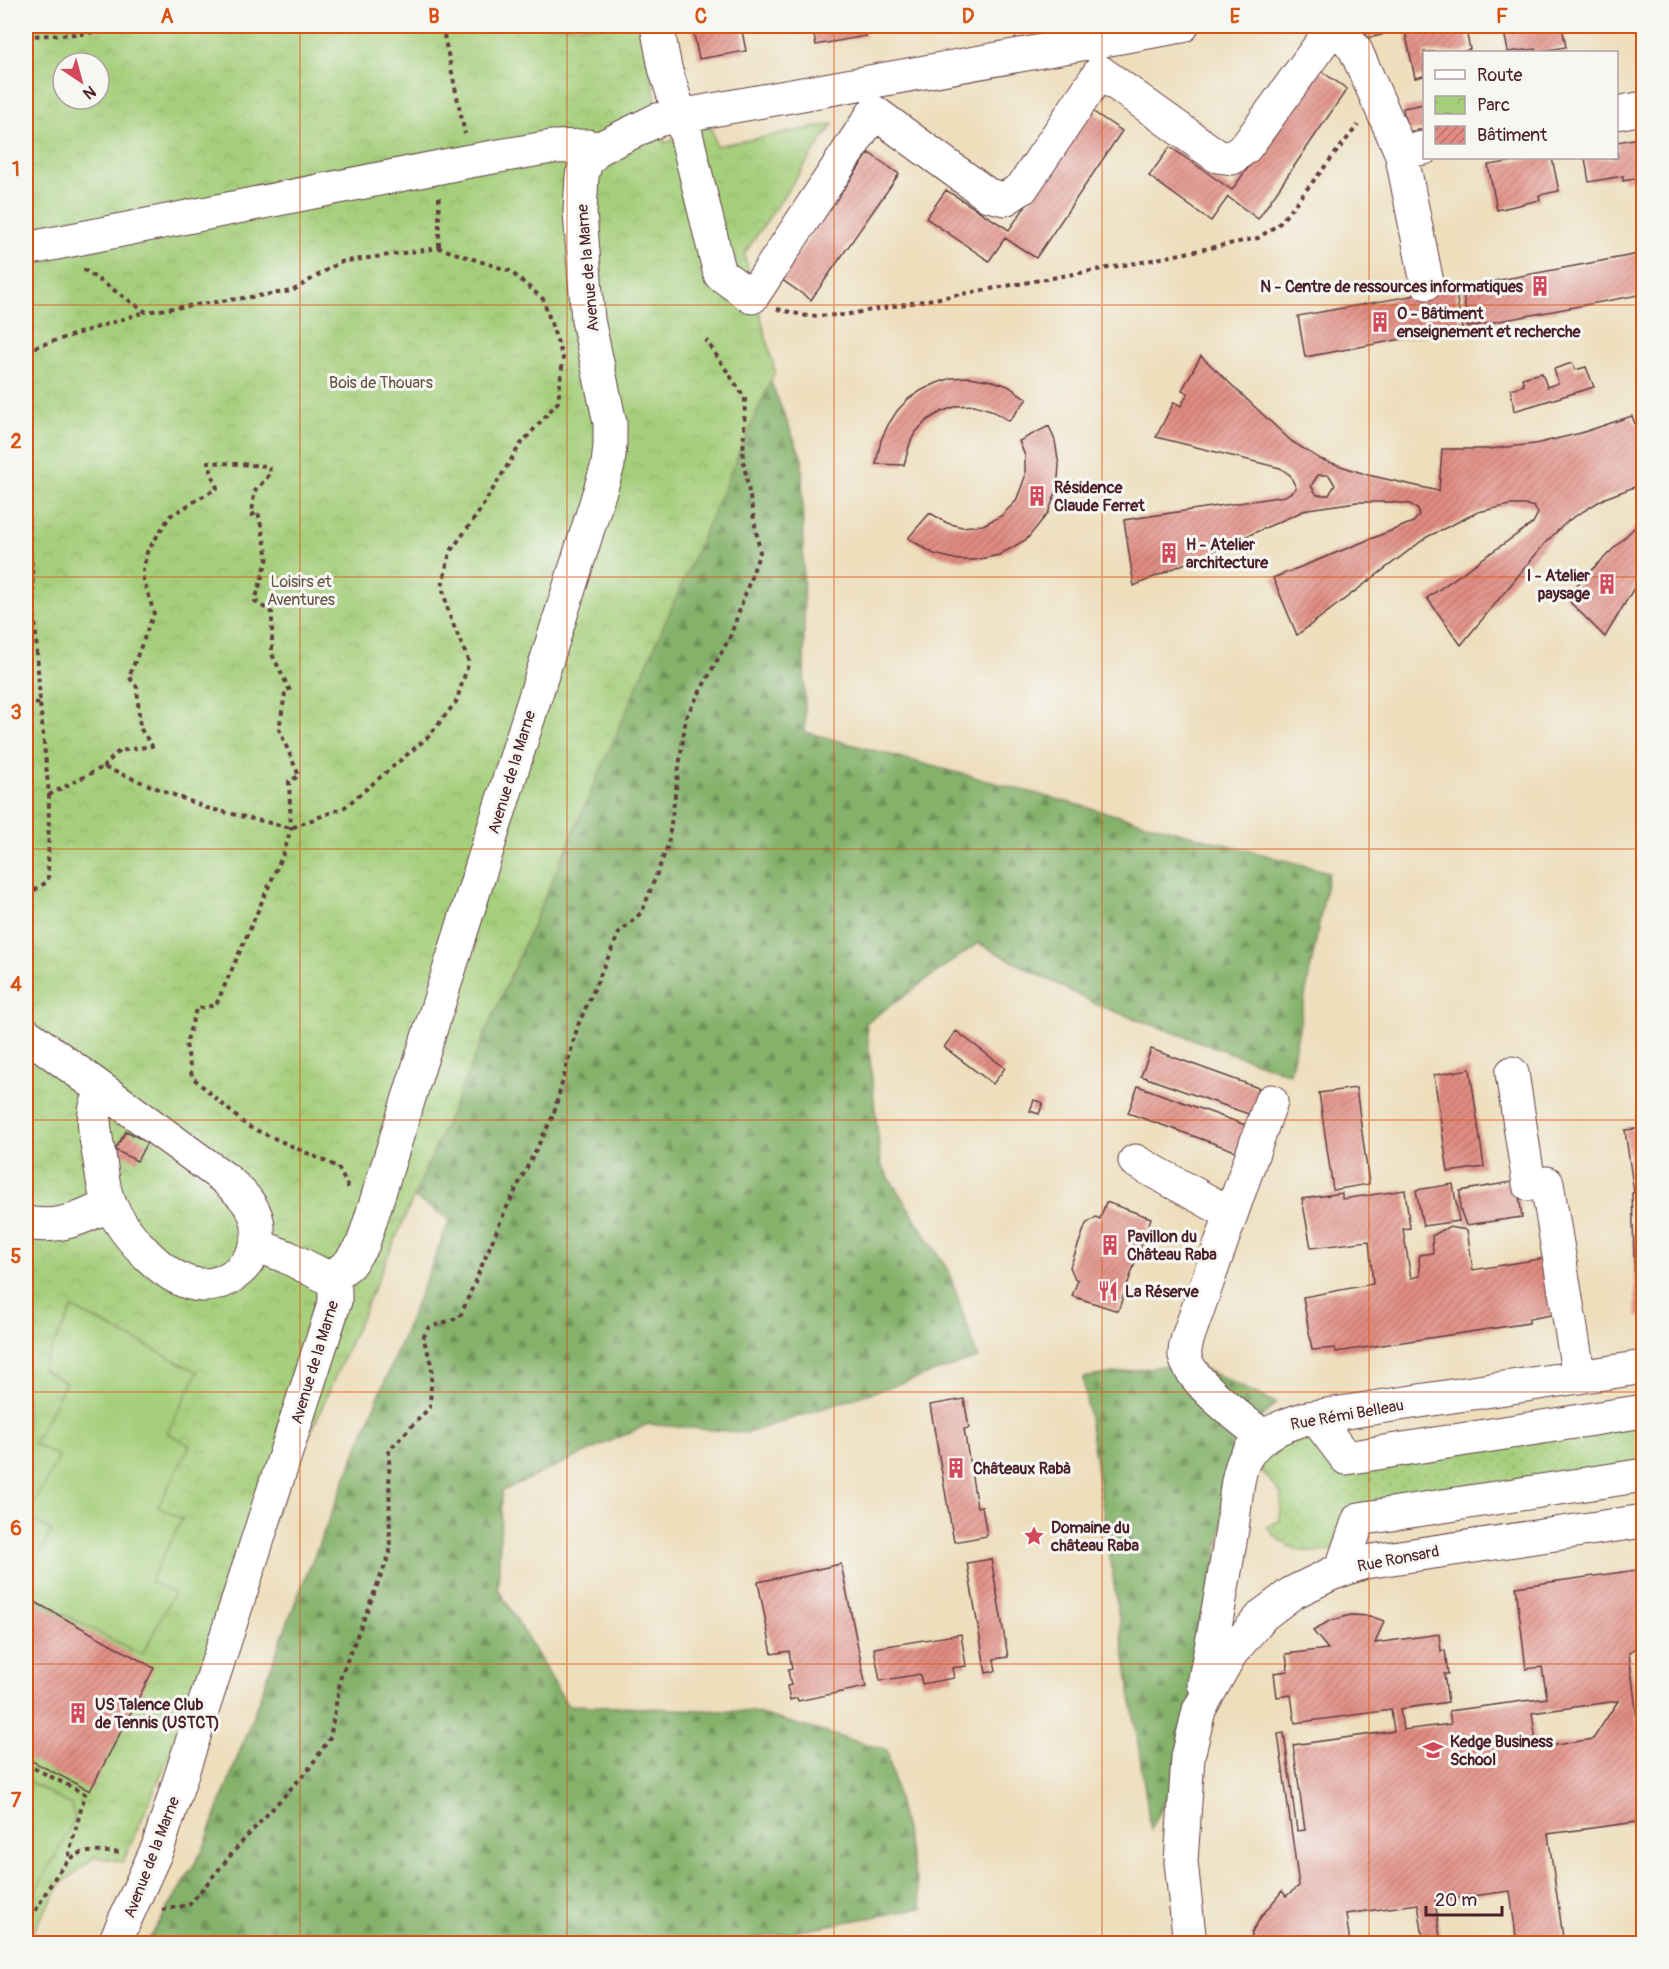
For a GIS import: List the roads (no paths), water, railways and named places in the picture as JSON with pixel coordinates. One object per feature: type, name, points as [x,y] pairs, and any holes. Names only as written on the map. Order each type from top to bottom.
[{"type":"street","points":[[657,26],[665,68],[691,152],[720,274],[752,297],[870,98]]},
{"type":"street","points":[[36,247],[470,161],[552,147],[588,146],[598,149],[657,120],[870,98],[1097,57],[1182,26]]},
{"type":"street","points":[[1097,57],[1218,156],[1232,158],[1246,147],[1335,26],[1354,49],[1381,107],[1413,150],[1427,283]]},
{"type":"street","points":[[870,98],[988,195],[1005,199],[1022,188],[1097,57]]},
{"type":"street","points":[[1618,113],[1644,108]]},
{"type":"street","name":"Avenue de la Marne","points":[[114,1944],[162,1835],[336,1300],[330,1279],[349,1264],[363,1244],[608,465],[610,423],[588,320],[580,212],[582,176],[586,162],[598,149]]},
{"type":"street","points":[[26,1034],[224,1178],[242,1194],[258,1227],[257,1245],[248,1261],[238,1272],[223,1282],[202,1285],[181,1280],[145,1254],[110,1204],[104,1186],[95,1120],[97,1105],[104,1092]]},
{"type":"street","points":[[1512,1073],[1529,1184],[1547,1183],[1579,1377]]},
{"type":"street","points":[[1264,1437],[1217,1401],[1192,1371],[1185,1356],[1188,1336],[1271,1101]]},
{"type":"street","points":[[1136,1161],[1231,1214]]},
{"type":"street","points":[[26,1223],[55,1226],[73,1222],[110,1204]]},
{"type":"street","points":[[257,1245],[330,1279]]},
{"type":"street","name":"Rue Rémi Belleau","points":[[1198,1710],[1222,1587],[1239,1479],[1246,1457],[1264,1437],[1280,1426],[1315,1417],[1644,1367]]},
{"type":"street","points":[[1315,1417],[1346,1458],[1644,1412]]},
{"type":"street","points":[[1341,1570],[1359,1519],[1644,1475]]},
{"type":"street","name":"Rue Ronsard","points":[[1190,1944],[1181,1862],[1188,1757],[1198,1710],[1231,1653],[1263,1615],[1292,1593],[1341,1570],[1365,1562],[1644,1521]]},
{"type":"street","points":[[1222,1587],[1230,1604],[1250,1614],[1263,1615]]},
{"type":"place","name":"N - Centre de ressources informatiques","points":[[1540,286]]},
{"type":"place","name":"O - Bâtiment enseignement et recherche","points":[[1380,322]]},
{"type":"place","name":"Résidence Claude Ferret","points":[[1037,496]]},
{"type":"place","name":"H - Atelier architecture","points":[[1169,553]]},
{"type":"place","name":"I - Atelier paysage","points":[[1607,584]]},
{"type":"place","name":"Pavillon du Château Raba","points":[[1110,1245]]},
{"type":"place","name":"La Réserve","points":[[1108,1291]]},
{"type":"place","name":"Châteaux Rabà","points":[[956,1468]]},
{"type":"place","name":"Domaine du château Raba","points":[[1034,1536]]},
{"type":"place","name":"US Talence Club de Tennis (USTCT)","points":[[78,1713]]},
{"type":"place","name":"Kedge Business School","points":[[1433,1750]]},
{"type":"park label","name":"Bois de Thouars","points":[[381,382]]},
{"type":"park label","name":"Loisirs et Aventures","points":[[301,590]]}]
